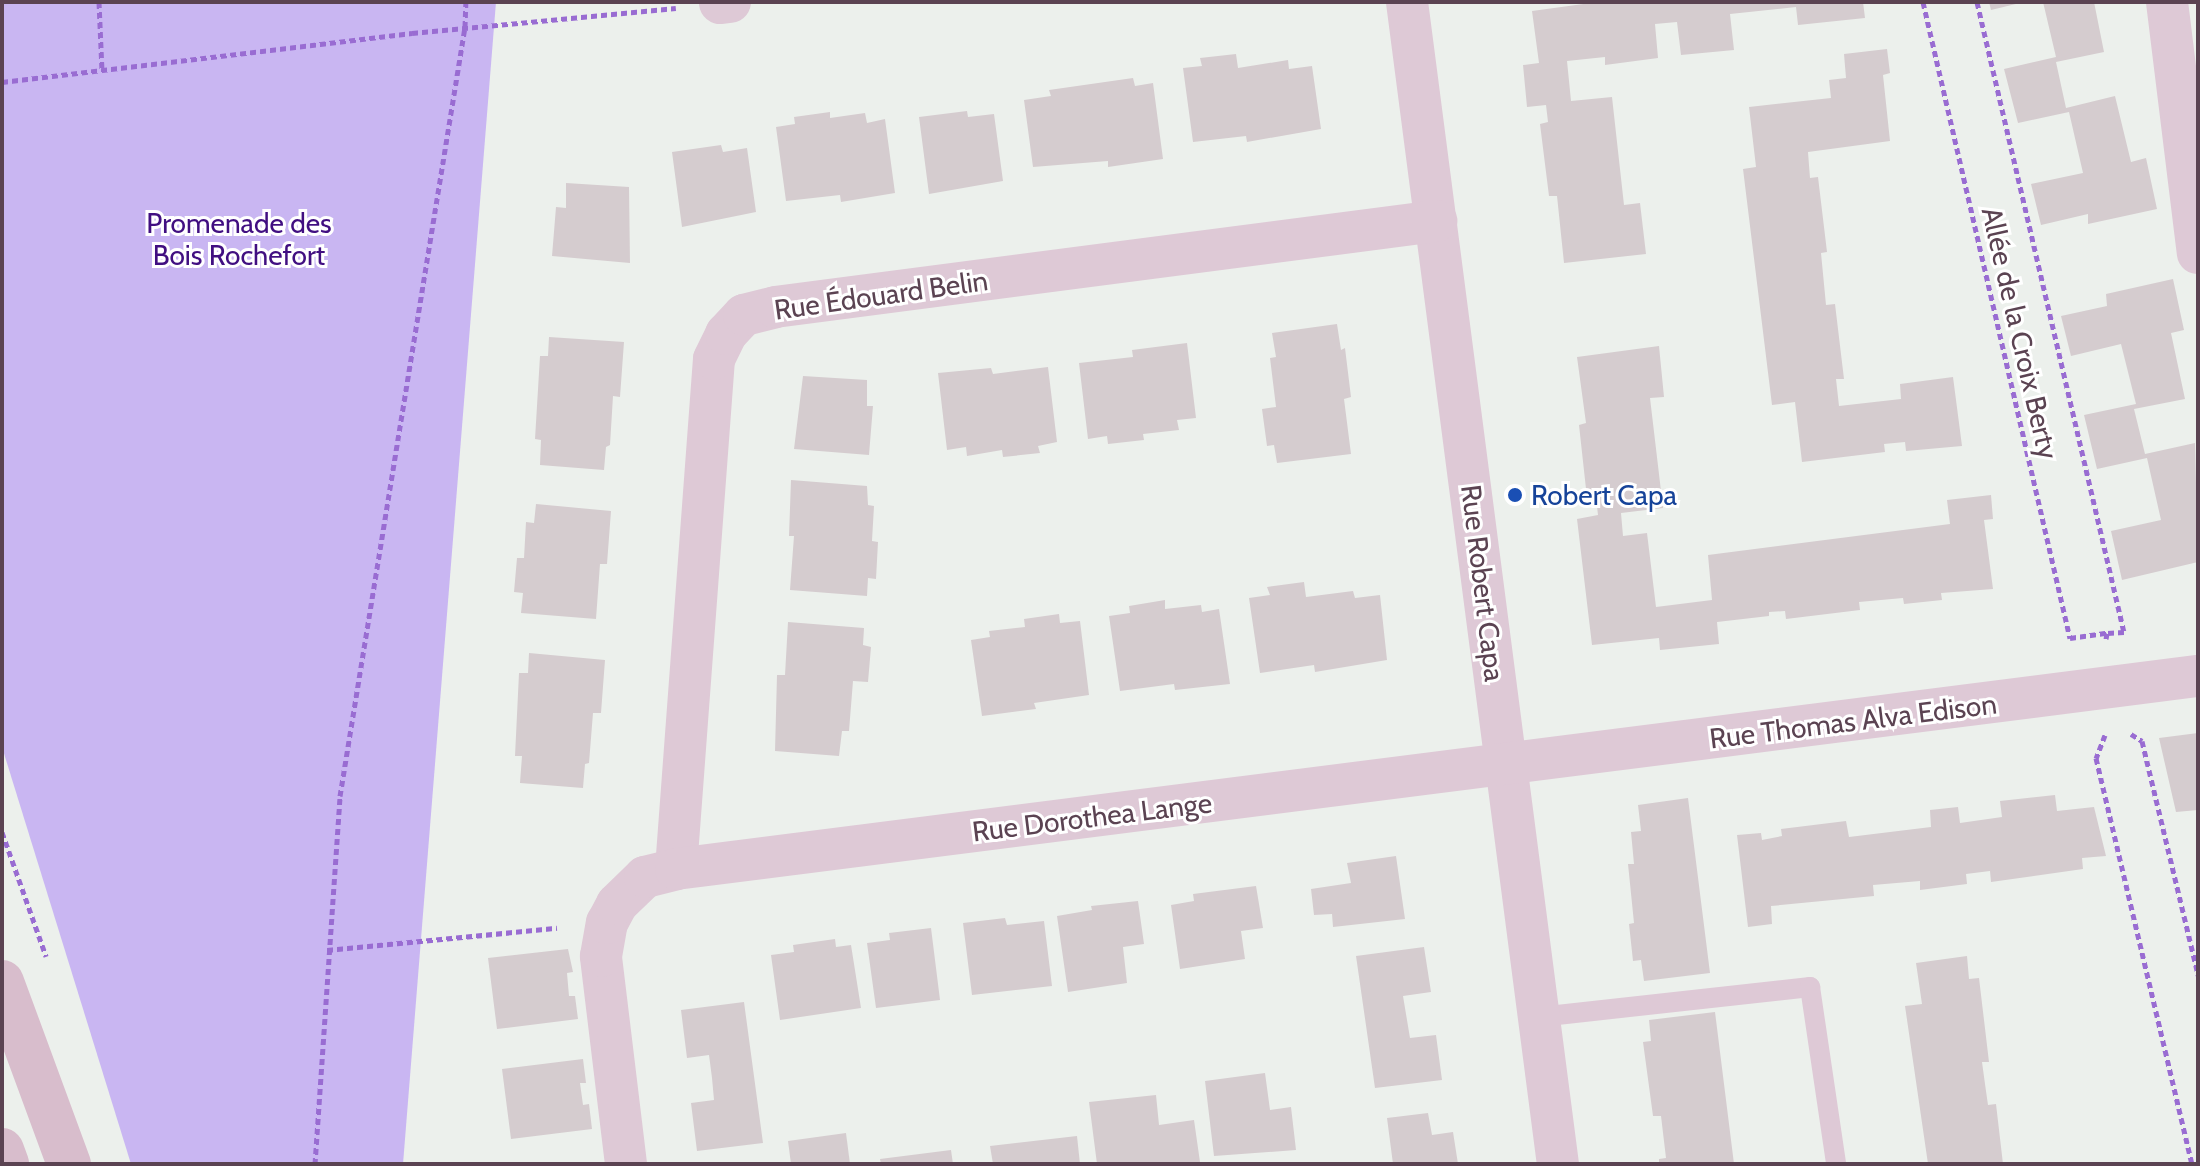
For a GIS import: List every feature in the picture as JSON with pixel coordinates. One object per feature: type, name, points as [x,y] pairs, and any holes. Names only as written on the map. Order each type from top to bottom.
[{"type":"street","name":"Rue Robert Capa","points":[[1407,2],[1558,1164]]},
{"type":"street","points":[[2167,2],[2198,253]]},
{"type":"street","name":"Rue Édouard Belin","points":[[676,869],[714,359],[726,334],[744,315],[775,307],[1436,221]]},
{"type":"street","name":"Rue Thomas Alva Edison","points":[[1507,764],[2107,704],[2198,676]]},
{"type":"street","name":"Rue Dorothea Lange","points":[[607,923],[617,904],[645,877],[676,869],[1507,764]]},
{"type":"street","points":[[607,923],[602,966],[626,1164]]},
{"type":"street","points":[[2,982],[69,1164]]},
{"type":"street","points":[[2,1150],[7,1164]]},
{"type":"lane","points":[[1539,1017],[1810,987],[1836,1164]]},
{"type":"path","points":[[99,2],[102,70]]},
{"type":"path","points":[[315,1164],[327,950],[340,796],[465,27],[466,2]]},
{"type":"path","name":"Allée de la Croix Berty","points":[[1923,2],[2070,638],[2124,632],[1977,2]]},
{"type":"path","points":[[2,82],[465,27],[725,3]]},
{"type":"path","name":"Allée de la Croix Berty","points":[[2107,633],[2107,704],[2096,758],[2192,1164]]},
{"type":"path","points":[[2107,704],[2142,741],[2198,975]]},
{"type":"path","points":[[327,950],[607,923]]},
{"type":"green space","name":"Promenade des Bois Rochefort","points":[[2,2],[496,2],[403,1164],[131,1164],[2,747]]},
{"type":"building","points":[[1598,2],[1863,2],[1865,18],[1798,25],[1796,7],[1730,14],[1734,50],[1681,55],[1677,22],[1655,24],[1658,58],[1605,65],[1605,57],[1567,61],[1571,101],[1612,97],[1624,205],[1640,203],[1646,254],[1564,263],[1557,196],[1549,196],[1540,124],[1548,122],[1546,105],[1527,107],[1523,65],[1539,63],[1532,11]]},
{"type":"building","points":[[1989,2],[2020,2],[2020,3],[1991,10]]},
{"type":"building","points":[[2043,2],[2094,2],[2104,52],[2056,62],[2066,108],[2115,96],[2131,162],[2146,158],[2157,209],[2088,224],[2088,214],[2041,225],[2031,184],[2083,173],[2069,112],[2018,123],[2004,69],[2056,57]]},
{"type":"building","points":[[1887,49],[1890,73],[1883,75],[1890,141],[1808,152],[1810,178],[1818,177],[1827,252],[1821,253],[1826,305],[1835,304],[1844,379],[1836,379],[1839,406],[1901,399],[1900,384],[1953,377],[1962,446],[1906,451],[1905,442],[1884,444],[1885,452],[1802,462],[1795,402],[1772,405],[1743,169],[1756,167],[1749,107],[1831,98],[1829,80],[1846,78],[1844,54]]},
{"type":"building","points":[[1236,54],[1238,68],[1288,60],[1289,69],[1312,66],[1321,129],[1247,142],[1246,136],[1193,142],[1183,68],[1202,66],[1200,58]]},
{"type":"building","points":[[1133,78],[1135,86],[1153,83],[1163,159],[1108,167],[1108,161],[1033,167],[1024,100],[1051,96],[1049,90]]},
{"type":"building","points":[[967,111],[968,117],[994,114],[1003,181],[929,194],[919,117]]},
{"type":"building","points":[[830,112],[830,118],[865,113],[867,123],[885,119],[895,193],[841,202],[840,195],[786,201],[776,127],[795,124],[794,117]]},
{"type":"building","points":[[721,145],[723,152],[747,148],[756,212],[682,227],[672,152]]},
{"type":"building","points":[[566,183],[629,187],[630,263],[552,256],[556,207],[566,208]]},
{"type":"building","points":[[2173,279],[2184,330],[2171,333],[2185,399],[2134,409],[2145,454],[2195,443],[2198,562],[2122,580],[2111,531],[2161,520],[2147,458],[2097,469],[2084,415],[2136,404],[2121,344],[2071,356],[2061,316],[2107,306],[2106,294]]},
{"type":"building","points":[[1337,324],[1341,350],[1345,348],[1351,397],[1344,399],[1351,454],[1277,463],[1274,445],[1267,446],[1262,409],[1276,407],[1270,358],[1276,357],[1272,333]]},
{"type":"building","points":[[549,337],[624,342],[620,397],[613,396],[610,445],[606,447],[604,470],[540,465],[541,440],[535,439],[540,356],[548,356]]},
{"type":"building","points":[[1187,343],[1196,418],[1177,420],[1179,430],[1143,434],[1144,440],[1108,444],[1107,436],[1088,439],[1079,363],[1133,357],[1132,350]]},
{"type":"building","points":[[1659,346],[1664,397],[1650,398],[1663,508],[1621,513],[1623,536],[1647,533],[1656,607],[1712,600],[1708,555],[1950,524],[1947,500],[1991,495],[1993,519],[1984,520],[1993,589],[1941,593],[1942,600],[1904,604],[1903,598],[1859,602],[1860,610],[1786,619],[1785,611],[1717,622],[1719,644],[1660,650],[1659,638],[1592,645],[1577,519],[1598,515],[1596,498],[1587,498],[1579,425],[1586,423],[1577,357]]},
{"type":"building","points":[[1048,367],[1057,442],[1038,446],[1040,453],[1003,457],[1002,450],[967,456],[966,447],[947,450],[938,373],[991,368],[993,374]]},
{"type":"building","points":[[803,376],[867,380],[867,406],[873,406],[869,455],[794,449]]},
{"type":"building","points":[[791,480],[867,486],[868,505],[874,506],[872,541],[878,542],[876,579],[868,578],[867,596],[790,590],[794,536],[789,536]]},
{"type":"building","points":[[536,504],[611,511],[607,564],[600,564],[596,619],[521,613],[523,593],[514,592],[517,558],[524,558],[526,522],[534,523]]},
{"type":"building","points":[[1304,582],[1306,597],[1353,591],[1355,598],[1380,595],[1387,660],[1315,672],[1314,665],[1260,673],[1249,598],[1270,595],[1267,587]]},
{"type":"building","points":[[1165,600],[1165,609],[1201,605],[1202,612],[1219,609],[1230,684],[1175,690],[1174,684],[1120,691],[1109,616],[1130,613],[1129,606]]},
{"type":"building","points":[[1059,614],[1060,623],[1080,621],[1089,695],[1034,703],[1036,709],[982,716],[971,640],[990,637],[989,631],[1025,627],[1024,619]]},
{"type":"building","points":[[788,622],[864,628],[863,645],[871,647],[868,682],[853,681],[849,731],[842,731],[839,756],[775,751],[777,675],[785,675]]},
{"type":"building","points":[[529,653],[605,660],[601,713],[593,713],[589,763],[585,764],[583,788],[520,783],[522,756],[515,756],[519,673],[528,673]]},
{"type":"building","points":[[2198,733],[2198,810],[2176,812],[2159,738]]},
{"type":"building","points":[[2055,795],[2057,811],[2094,807],[2106,856],[2082,858],[2083,869],[1991,882],[1990,871],[1966,874],[1967,884],[1920,890],[1920,881],[1873,885],[1874,896],[1771,906],[1772,924],[1748,927],[1737,835],[1761,833],[1762,840],[1782,836],[1781,829],[1846,821],[1849,837],[1931,827],[1930,810],[1958,807],[1960,823],[2002,817],[2000,801]]},
{"type":"building","points":[[1688,798],[1710,973],[1644,981],[1641,960],[1633,961],[1629,924],[1634,923],[1628,864],[1634,864],[1631,832],[1641,831],[1638,805]]},
{"type":"building","points":[[1396,856],[1405,919],[1333,927],[1332,914],[1314,915],[1311,889],[1351,883],[1347,863]]},
{"type":"building","points":[[1256,886],[1263,928],[1241,931],[1245,959],[1180,969],[1171,905],[1194,901],[1193,894]]},
{"type":"building","points":[[1138,901],[1144,944],[1123,947],[1127,983],[1068,992],[1057,916],[1092,910],[1091,906]]},
{"type":"building","points":[[1005,918],[1007,925],[1044,921],[1052,986],[972,995],[963,923]]},
{"type":"building","points":[[931,928],[940,1000],[876,1008],[867,943],[890,940],[889,933]]},
{"type":"building","points":[[835,939],[836,947],[851,945],[861,1008],[780,1020],[771,955],[794,952],[793,945]]},
{"type":"building","points":[[1424,947],[1431,992],[1403,996],[1410,1038],[1436,1035],[1442,1080],[1375,1088],[1356,956]]},
{"type":"building","points":[[568,949],[573,972],[567,973],[569,996],[575,996],[578,1019],[497,1029],[488,958]]},
{"type":"building","points":[[1967,956],[1969,979],[1979,978],[1989,1062],[1982,1062],[1988,1105],[1996,1104],[2003,1164],[1928,1164],[1905,1006],[1922,1004],[1916,963]]},
{"type":"building","points":[[744,1002],[763,1143],[697,1151],[691,1103],[714,1100],[712,1078],[709,1055],[687,1058],[681,1010]]},
{"type":"building","points":[[1715,1012],[1734,1164],[1659,1164],[1659,1159],[1666,1158],[1661,1116],[1653,1116],[1643,1042],[1651,1041],[1649,1020]]},
{"type":"building","points":[[583,1059],[586,1083],[580,1083],[583,1105],[589,1104],[592,1129],[511,1139],[502,1069]]},
{"type":"building","points":[[1265,1073],[1270,1110],[1291,1107],[1296,1150],[1214,1156],[1205,1081]]},
{"type":"building","points":[[1156,1095],[1159,1125],[1194,1120],[1200,1162],[1097,1164],[1089,1102]]},
{"type":"building","points":[[1428,1113],[1432,1135],[1453,1132],[1458,1164],[1393,1164],[1387,1118]]},
{"type":"building","points":[[846,1133],[850,1164],[791,1164],[788,1141]]},
{"type":"building","points":[[1077,1136],[1080,1164],[993,1164],[990,1146]]},
{"type":"building","points":[[951,1150],[953,1164],[881,1164],[880,1159]]},
{"type":"place","name":"Robert Capa","points":[[1515,495]]}]
